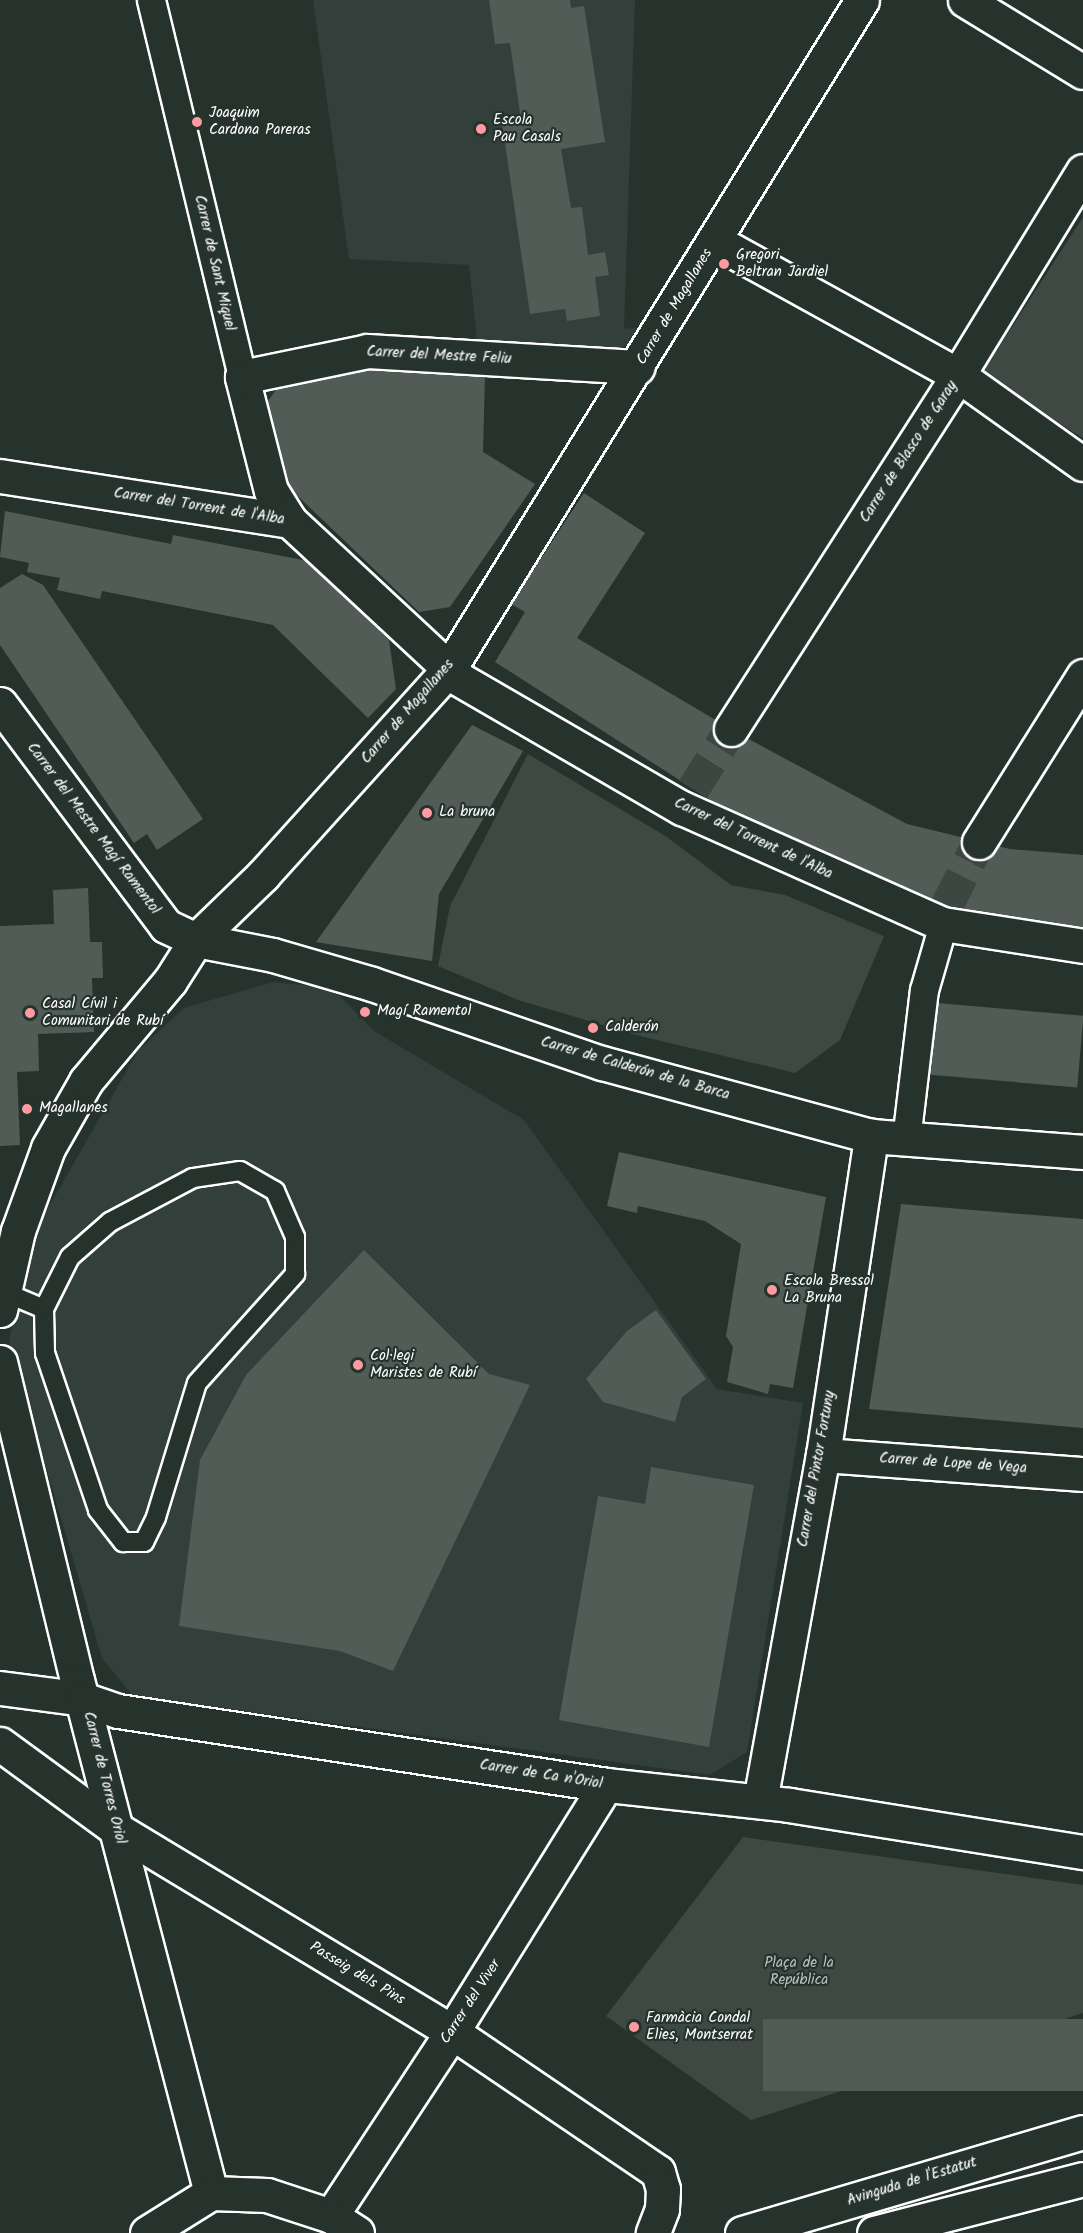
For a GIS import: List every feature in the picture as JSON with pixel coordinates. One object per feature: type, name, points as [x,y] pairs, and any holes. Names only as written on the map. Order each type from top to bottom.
[{"type":"street","name":"Carrer de Sant Miquel","points":[[152,0],[271,491],[290,521]]},
{"type":"street","name":"Carrer de Magallanes","points":[[2,1301],[18,1231],[48,1148],[86,1081],[170,981],[196,940],[263,875],[448,670],[638,367],[862,0]]},
{"type":"street","points":[[965,0],[1083,72]]},
{"type":"street","name":"Carrer de Blasco de Garay","points":[[731,729],[958,375],[1083,171]]},
{"type":"street","points":[[715,241],[958,375],[1083,464]]},
{"type":"street","name":"Carrer del Mestre Feliu","points":[[242,377],[367,351],[638,367]]},
{"type":"street","name":"Carrer del Torrent de l'Alba","points":[[0,476],[290,521],[448,670],[687,798],[945,914],[1083,946]]},
{"type":"street","points":[[979,842],[1083,676]]},
{"type":"street","name":"Carrer del Mestre Magí Ramentol","points":[[0,704],[166,926],[196,940]]},
{"type":"street","points":[[906,1140],[924,990],[945,914]]},
{"type":"street","name":"Carrer de Calderón de la Barca","points":[[196,940],[273,955],[372,984],[602,1063],[871,1136],[1083,1152]]},
{"type":"street","name":"Carrer del Pintor Fortuny","points":[[760,1801],[823,1455],[871,1136]]},
{"type":"street","name":"Carrer de Torres Oriol","points":[[0,1362],[83,1699],[211,2193]]},
{"type":"street","name":"Carrer de Lope de Vega","points":[[823,1455],[1083,1474]]},
{"type":"street","name":"Carrer de Ca n'Oriol","points":[[0,1688],[83,1699],[118,1711],[606,1785],[760,1801],[1083,1852]]},
{"type":"street","name":"Passeig dels Pins","points":[[0,1744],[116,1828],[452,2032],[658,2172],[663,2189],[662,2209],[653,2233]]},
{"type":"street","name":"Carrer del Viver","points":[[344,2224],[452,2032],[606,1785]]},
{"type":"street","name":"Avinguda de l'Estatut","points":[[742,2233],[1083,2132]]},
{"type":"street","points":[[874,2233],[1083,2179]]},
{"type":"street","points":[[147,2233],[211,2193],[267,2195],[344,2224]]},
{"type":"lane","points":[[240,1172],[275,1191],[295,1237],[295,1274],[197,1383],[156,1517],[144,1542],[123,1542],[98,1510],[45,1353],[44,1309],[70,1257],[110,1222],[192,1178],[240,1172]]},
{"type":"lane","points":[[2,1301],[44,1309]]},
{"type":"shaded area","name":"Escola Pau Casals","points":[[313,0],[635,0],[624,328],[638,329],[633,341],[613,352],[477,340],[469,265],[349,259]]},
{"type":"shaded area","name":"Col·legi Maristes de Rubí","points":[[273,982],[322,987],[341,997],[374,1031],[524,1120],[717,1389],[803,1403],[747,1752],[710,1775],[133,1696],[102,1658],[9,1341],[31,1238],[138,1051],[184,1008]]},
{"type":"green space","points":[[1083,217],[1083,438],[981,375]]},
{"type":"green space","points":[[528,754],[667,837],[731,885],[785,895],[884,936],[840,1040],[795,1073],[640,1036],[518,1000],[438,966],[450,906]]},
{"type":"green space","name":"Plaça de la República","points":[[743,1837],[1083,1885],[1083,2013],[751,2120],[606,2016]]},
{"type":"building","points":[[489,0],[570,0],[571,8],[584,6],[605,142],[561,149],[571,208],[582,207],[588,255],[605,252],[609,275],[595,277],[600,316],[567,321],[565,309],[530,314],[502,123],[521,120],[510,43],[495,44]]},
{"type":"building","points":[[369,368],[485,375],[483,452],[535,484],[450,607],[419,612],[282,481],[265,405],[281,383]]},
{"type":"building","points":[[584,493],[645,533],[577,638],[741,735],[907,824],[1010,849],[1083,855],[1083,929],[993,918],[896,890],[764,834],[495,662],[525,612],[511,604]]},
{"type":"building","points":[[5,511],[171,544],[173,535],[308,561],[389,640],[396,689],[368,718],[273,625],[102,591],[100,599],[57,590],[60,578],[27,572],[29,563],[0,557]]},
{"type":"building","points":[[22,574],[43,585],[203,819],[157,850],[147,834],[134,843],[0,645],[0,588]]},
{"type":"building","points":[[472,725],[523,751],[439,894],[432,961],[316,942]]},
{"type":"building","points":[[88,888],[90,942],[102,942],[103,978],[92,978],[94,1032],[38,1034],[39,1071],[17,1072],[20,1145],[0,1146],[0,926],[54,924],[53,890]]},
{"type":"building","points":[[937,1003],[1083,1016],[1077,1088],[931,1075]]},
{"type":"building","name":"Escola Bressol La Bruna","points":[[619,1152],[826,1197],[793,1388],[770,1384],[768,1394],[727,1382],[733,1347],[726,1336],[741,1244],[705,1221],[638,1206],[637,1213],[607,1206]]},
{"type":"building","points":[[901,1204],[1083,1219],[1083,1428],[869,1409]]},
{"type":"building","points":[[364,1250],[489,1374],[530,1385],[393,1671],[340,1651],[179,1626],[200,1460],[246,1375]]},
{"type":"building","points":[[656,1310],[706,1379],[682,1397],[675,1422],[603,1402],[586,1379],[627,1331]]},
{"type":"building","points":[[651,1467],[754,1485],[709,1747],[559,1720],[598,1496],[645,1504]]},
{"type":"building","points":[[763,2019],[1083,2019],[1083,2091],[763,2091]]},
{"type":"tunnel","points":[[693,789],[731,729]]},
{"type":"tunnel","points":[[947,905],[979,842]]},
{"type":"place","name":"Joaquim Cardona Pareras","points":[[197,122]]},
{"type":"place","name":"Escola Pau Casals","points":[[481,129]]},
{"type":"place","name":"Gregori Beltran Jardiel","points":[[724,264]]},
{"type":"place","name":"La bruna","points":[[427,813]]},
{"type":"place","name":"Magí Ramentol","points":[[365,1012]]},
{"type":"place","name":"Casal Cívil i Comunitari de Rubí","points":[[30,1013]]},
{"type":"place","name":"Calderón","points":[[593,1028]]},
{"type":"place","name":"Magallanes","points":[[27,1109]]},
{"type":"place","name":"Escola Bressol La Bruna","points":[[772,1290]]},
{"type":"place","name":"Col·legi Maristes de Rubí","points":[[358,1365]]},
{"type":"place","name":"Farmàcia Condal Elies, Montserrat","points":[[634,2027]]}]
